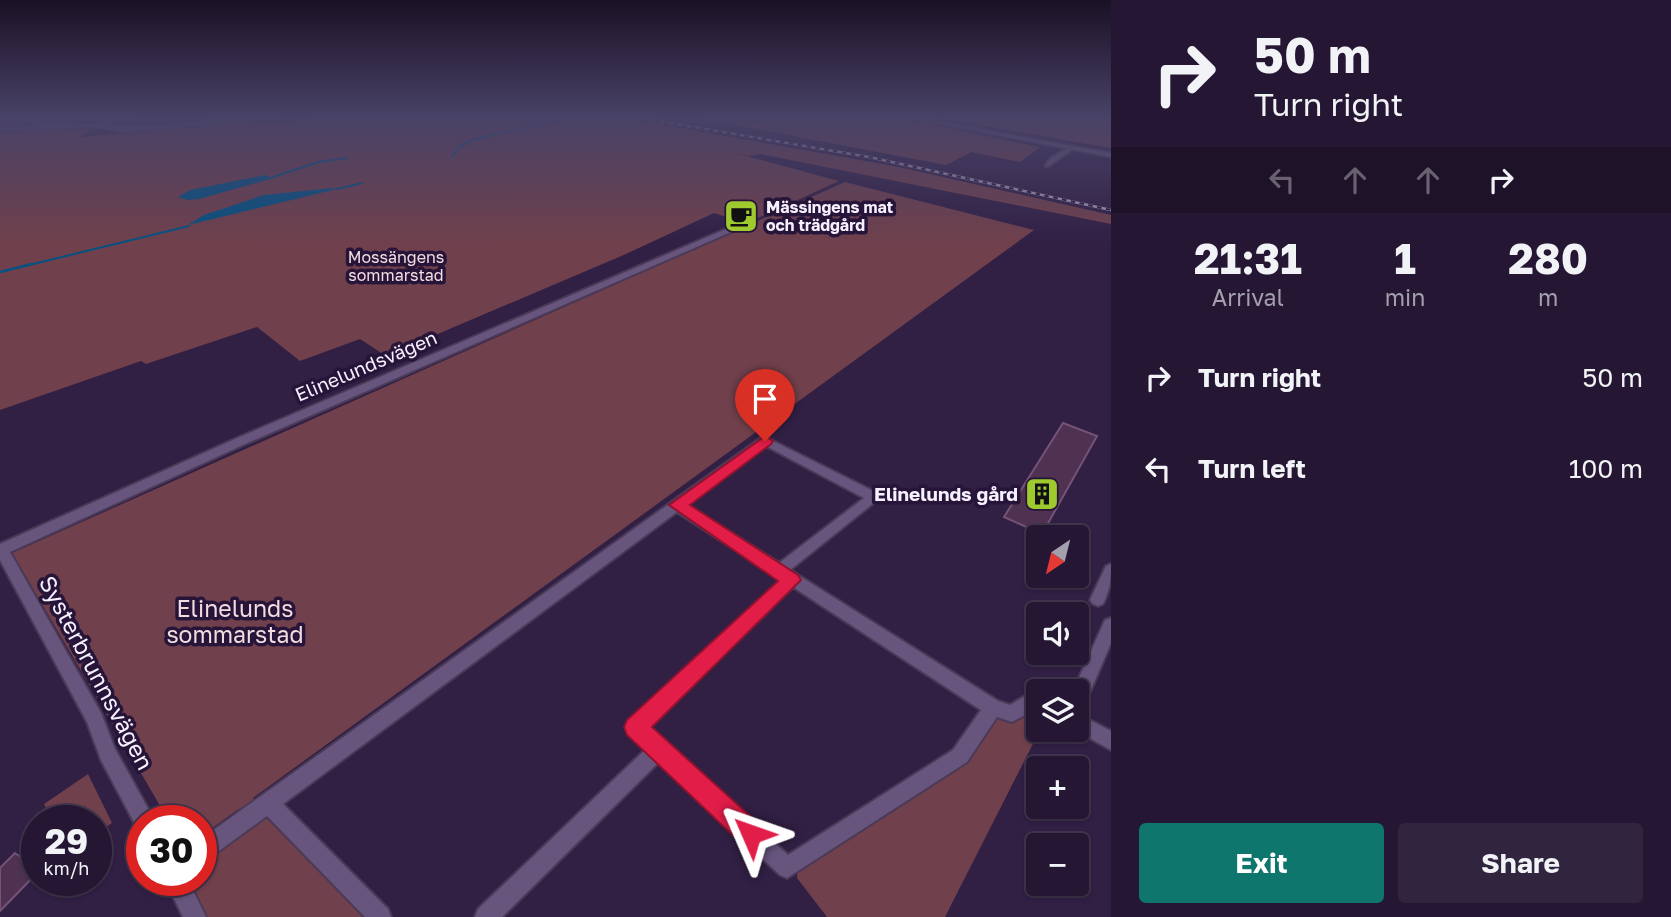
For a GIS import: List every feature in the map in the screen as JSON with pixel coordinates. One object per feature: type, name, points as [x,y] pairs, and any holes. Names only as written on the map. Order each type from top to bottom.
[{"type":"street","points":[[1046,164],[1054,159]]},
{"type":"street","name":"Elinelundsvägen","points":[[0,550],[239,442],[750,222]]},
{"type":"street","points":[[217,841],[765,441],[874,497],[785,576],[635,727],[787,868],[960,756],[993,708]]},
{"type":"street","points":[[677,505],[993,708],[1012,714],[1026,704]]},
{"type":"street","name":"Systerbrunnsvägen","points":[[0,550],[95,719],[108,754],[135,805]]},
{"type":"street","points":[[1098,600],[1111,570]]},
{"type":"street","points":[[1087,679],[1111,625]]},
{"type":"street","points":[[1089,729],[1111,741]]},
{"type":"street","points":[[486,917],[659,749]]},
{"type":"street","points":[[269,804],[380,917]]},
{"type":"street","points":[[184,896],[195,917]]},
{"type":"green space","name":"Mossängens sommarstad","points":[[0,159],[757,159],[839,181],[758,218],[742,222],[714,213],[626,254],[386,356],[360,339],[300,361],[257,327],[146,364],[141,361],[0,410]]},
{"type":"green space","name":"Mossängens sommarstad","points":[[785,159],[853,159],[899,167],[1111,215],[1111,224]]},
{"type":"green space","points":[[913,159],[958,159],[946,165]]},
{"type":"green space","points":[[1004,159],[1024,159],[1020,162]]},
{"type":"green space","name":"Elinelunds sommarstad","points":[[845,182],[1034,230],[253,798],[368,917],[195,917],[184,896],[217,896],[217,830],[240,808],[217,825],[217,805],[160,805],[12,553]]},
{"type":"green space","points":[[1001,705],[1026,717],[1026,742],[1034,742],[945,917],[827,917],[797,878],[799,856],[913,795]]},
{"type":"green space","points":[[88,774],[103,805],[44,805]]},
{"type":"water","points":[[265,175],[274,178],[199,199],[187,200],[178,197],[190,190]]},
{"type":"water","points":[[337,189],[188,225],[204,215],[264,195]]},
{"type":"building","name":"Elinelunds gård","points":[[1063,423],[1097,436],[1047,525],[1026,527],[1004,517]]},
{"type":"building","points":[[15,853],[21,857],[21,889],[0,911],[0,868]]},
{"type":"waterway","points":[[273,177],[319,162],[341,159]]},
{"type":"waterway","points":[[337,189],[362,183]]},
{"type":"waterway","points":[[25,266],[189,226]]},
{"type":"waterway","points":[[0,272],[32,264]]},
{"type":"railway","points":[[877,159],[1111,210]]},
{"type":"place","name":"Mässingens mat och trädgård","points":[[741,216]]},
{"type":"place","name":"Elinelunds gård","points":[[1042,494]]},
{"type":"route","points":[[751,834],[635,727],[791,580],[677,505],[765,441]]}]
